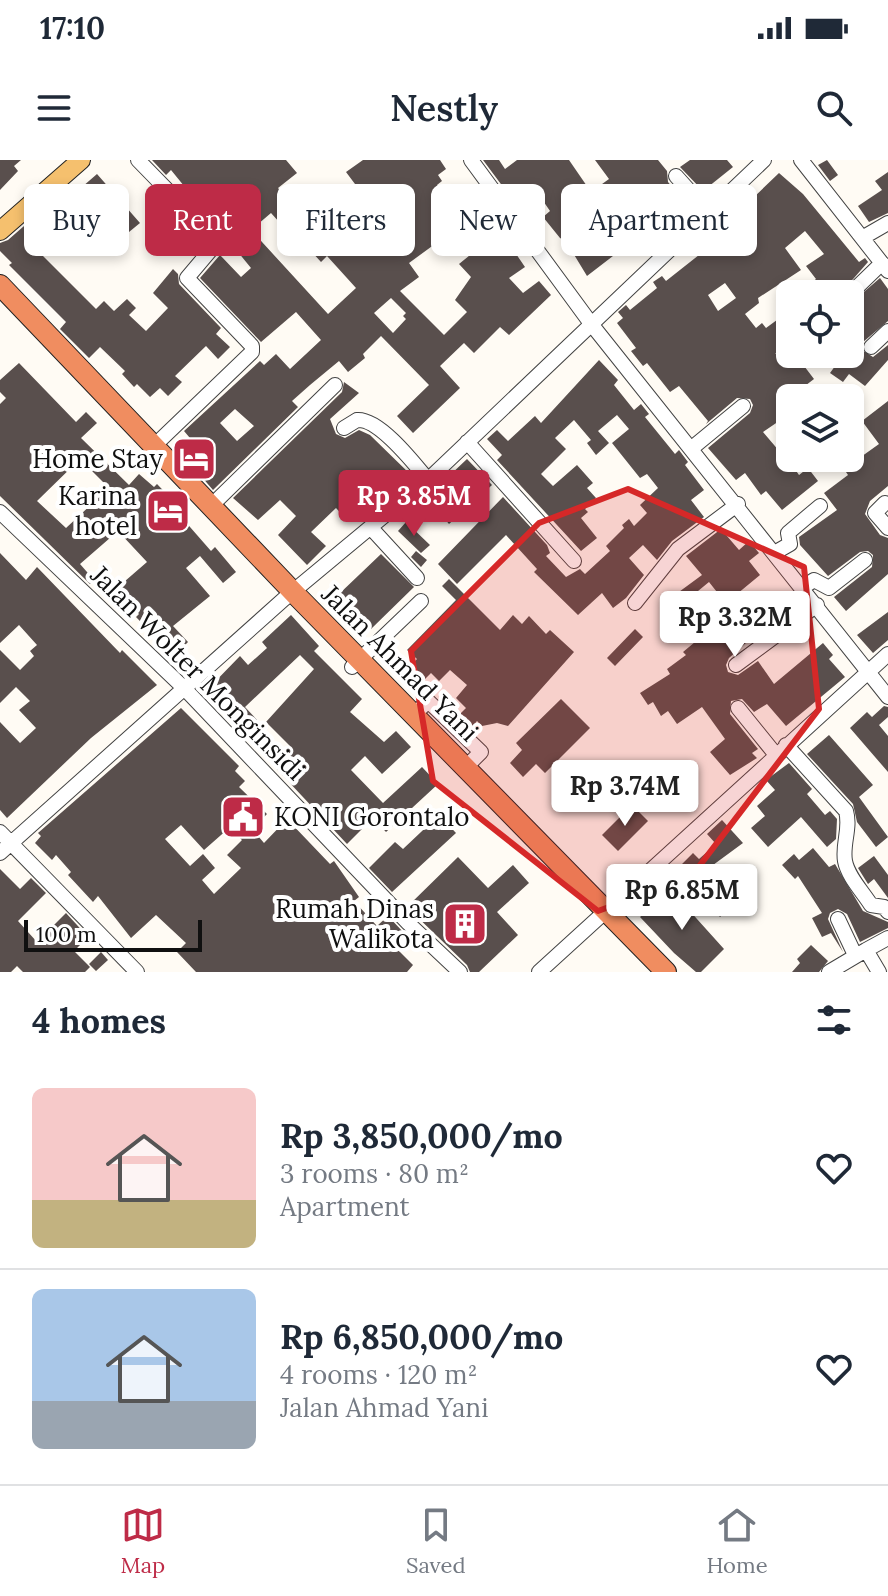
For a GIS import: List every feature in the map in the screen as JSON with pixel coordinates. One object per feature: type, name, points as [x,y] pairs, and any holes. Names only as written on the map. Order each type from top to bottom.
[{"type":"highway","name":"Jalan Ahmad Yani","points":[[0,285],[128,427],[290,597],[524,833],[650,972]]},
{"type":"highway","name":"Jalan Ahmad Yani","points":[[0,302],[128,427],[154,446],[211,506],[230,534]]},
{"type":"highway","name":"Jalan Ahmad Yani","points":[[357,664],[466,767],[524,833]]},
{"type":"highway","name":"Jalan Ahmad Yani","points":[[601,915],[666,972]]},
{"type":"main road","points":[[0,221],[71,160]]},
{"type":"main road","points":[[0,231],[81,160]]},
{"type":"street","points":[[138,160],[213,237],[214,246],[187,278],[252,346],[252,352],[154,446]]},
{"type":"street","points":[[471,160],[592,325],[738,504],[888,697]]},
{"type":"street","points":[[740,184],[764,160]]},
{"type":"street","points":[[801,160],[885,267],[864,283]]},
{"type":"street","points":[[676,176],[683,184]]},
{"type":"street","points":[[862,238],[888,223]]},
{"type":"street","points":[[137,972],[3,843],[430,478],[665,256]]},
{"type":"street","points":[[871,347],[888,331]]},
{"type":"street","points":[[211,506],[335,385]]},
{"type":"street","points":[[692,448],[743,406]]},
{"type":"street","points":[[344,428],[357,420],[369,422],[430,478]]},
{"type":"street","points":[[467,442],[574,561]]},
{"type":"street","points":[[885,503],[875,513],[888,528]]},
{"type":"street","points":[[635,603],[678,549],[738,504]]},
{"type":"street","points":[[799,557],[790,544],[788,533],[820,506]]},
{"type":"street","name":"Jalan Wolter Monginsidi","points":[[0,512],[185,689],[408,923],[460,972]]},
{"type":"street","points":[[372,529],[417,578]]},
{"type":"street","points":[[776,552],[790,544]]},
{"type":"street","points":[[802,588],[814,580],[829,588],[865,560]]},
{"type":"street","points":[[357,664],[421,601]]},
{"type":"street","points":[[736,665],[817,605]]},
{"type":"street","points":[[539,972],[888,654]]},
{"type":"street","points":[[738,708],[846,811],[849,821],[845,860],[848,870],[871,905],[884,907],[888,912]]},
{"type":"street","points":[[838,919],[855,956],[879,972]]},
{"type":"street","points":[[829,972],[888,938]]},
{"type":"highlighted area","points":[[628,489],[804,567],[819,709],[691,877],[598,911],[433,781],[411,651],[539,523]]},
{"type":"building","points":[[0,160],[21,160],[14,166],[18,171],[0,190]]},
{"type":"building","points":[[152,160],[286,160],[297,173],[283,184],[277,184],[277,220],[271,213],[261,222],[261,184],[182,184],[171,170],[166,175]]},
{"type":"building","points":[[363,160],[440,160],[446,169],[438,175],[442,181],[431,184],[431,247],[409,263],[419,277],[400,291],[444,335],[467,312],[455,300],[471,277],[459,264],[469,256],[517,256],[525,267],[509,278],[523,293],[539,281],[551,295],[509,335],[500,327],[474,353],[464,343],[440,366],[460,388],[413,433],[397,416],[429,385],[381,336],[363,354],[365,358],[348,372],[339,361],[292,401],[298,407],[213,490],[201,476],[207,471],[195,457],[201,451],[184,431],[260,361],[264,365],[276,354],[290,369],[321,340],[296,312],[261,342],[200,278],[219,256],[241,277],[251,268],[241,256],[261,256],[261,241],[328,314],[356,288],[327,256],[415,256],[415,184],[355,184],[346,172]],"holes":[[[391,298],[406,313],[403,316],[406,319],[393,333],[374,313]],[[235,409],[254,426],[237,441],[220,423]]]},
{"type":"building","points":[[483,160],[499,160],[505,169],[517,160],[569,160],[586,184],[561,184],[561,238],[545,219],[550,211],[545,204],[545,184],[501,184]]},
{"type":"building","points":[[595,160],[658,160],[667,171],[670,184],[602,184],[609,179]]},
{"type":"building","points":[[690,160],[727,160],[733,167],[712,184],[696,184],[680,167]]},
{"type":"building","points":[[827,160],[838,175],[830,181],[818,165]]},
{"type":"building","points":[[888,172],[888,213],[869,222],[858,206],[882,190],[875,181]]},
{"type":"building","points":[[779,173],[803,194],[859,262],[865,258],[868,262],[852,280],[815,280],[806,266],[824,254],[805,231],[785,248],[801,270],[786,280],[776,280],[776,286],[758,298],[759,303],[745,314],[756,328],[762,323],[766,328],[776,321],[776,368],[806,368],[814,379],[807,384],[776,384],[776,423],[763,432],[776,447],[776,472],[797,472],[799,475],[811,472],[818,481],[782,510],[766,491],[761,495],[745,473],[736,480],[708,448],[750,413],[753,405],[750,399],[737,398],[706,424],[708,421],[679,386],[670,392],[647,363],[643,366],[631,351],[636,348],[617,323],[623,318],[618,312],[626,305],[630,310],[657,288],[653,282],[662,276],[666,281],[698,256],[757,256],[757,194]],"holes":[[[725,283],[736,298],[718,311],[708,295]]]},
{"type":"building","points":[[97,174],[106,184],[85,184]]},
{"type":"building","points":[[129,210],[140,223],[129,232]]},
{"type":"building","points":[[24,226],[24,256],[43,256],[96,309],[104,301],[114,311],[127,299],[136,308],[129,315],[146,331],[168,308],[153,293],[173,269],[178,274],[179,284],[221,328],[216,334],[230,347],[218,359],[206,346],[175,376],[182,382],[168,396],[160,388],[150,397],[137,384],[134,387],[122,374],[125,371],[100,347],[89,358],[60,329],[66,322],[9,265],[12,263],[0,251],[0,243]]},
{"type":"building","points":[[575,256],[613,256],[587,276]]},
{"type":"building","points":[[880,278],[888,289],[888,321],[864,341],[864,292]]},
{"type":"building","points":[[888,345],[888,360],[865,386],[849,374],[843,382],[830,373],[834,368],[864,368],[864,351],[873,357]]},
{"type":"building","points":[[599,360],[618,380],[614,385],[634,410],[641,404],[649,414],[645,417],[675,454],[679,450],[688,462],[685,465],[704,490],[691,500],[704,517],[672,541],[657,560],[643,545],[629,558],[644,575],[626,598],[613,608],[602,593],[578,615],[534,572],[537,569],[506,535],[457,584],[438,564],[503,497],[547,545],[550,553],[546,556],[566,577],[580,569],[585,574],[610,551],[606,546],[624,528],[622,525],[629,519],[634,526],[647,513],[640,505],[658,488],[647,474],[640,478],[612,443],[629,429],[617,415],[598,431],[609,443],[596,455],[587,443],[591,440],[574,420],[555,438],[566,449],[541,474],[553,486],[577,465],[593,483],[587,488],[596,498],[581,518],[597,538],[581,551],[497,460],[502,455],[487,439],[497,430],[508,441],[535,416],[541,423]]},
{"type":"building","points":[[19,363],[76,422],[86,412],[97,423],[81,438],[129,485],[139,474],[154,487],[157,484],[187,515],[183,519],[211,551],[215,547],[236,572],[223,583],[200,556],[186,568],[210,596],[173,626],[188,642],[174,656],[136,617],[139,614],[117,588],[147,562],[118,531],[80,564],[94,580],[90,584],[0,496],[0,404],[6,398],[0,392],[0,380]],"holes":[[[80,459],[109,488],[66,528],[37,501]]]},
{"type":"building","points":[[344,382],[359,393],[330,419],[336,434],[345,438],[359,430],[370,435],[411,475],[349,522],[336,508],[311,532],[326,546],[307,565],[278,535],[296,516],[280,500],[258,520],[233,498],[342,392]]},
{"type":"building","points":[[888,401],[888,486],[870,501],[865,514],[880,535],[888,538],[888,574],[846,611],[834,597],[872,567],[873,555],[868,551],[860,552],[828,576],[800,545],[799,537],[837,510],[824,493],[848,475],[846,472],[864,472],[864,455],[879,444],[864,419]]},
{"type":"building","points":[[467,459],[492,485],[449,524],[432,504],[445,493],[440,488],[448,477]]},
{"type":"building","points":[[406,522],[430,545],[421,553],[398,531]]},
{"type":"building","points":[[721,529],[739,550],[749,541],[759,553],[749,561],[760,575],[737,594],[750,615],[771,600],[780,613],[729,658],[726,665],[728,672],[738,675],[758,661],[774,684],[823,643],[833,655],[829,659],[845,677],[786,726],[767,704],[754,712],[742,699],[731,701],[730,714],[758,749],[752,753],[757,758],[730,775],[710,752],[725,739],[702,707],[677,724],[668,711],[661,716],[653,702],[648,705],[640,693],[670,674],[667,669],[686,655],[683,652],[701,637],[736,616],[709,582],[676,609],[668,600],[702,575],[686,556]]},
{"type":"building","points":[[416,551],[427,560],[421,567],[411,557]]},
{"type":"building","points":[[0,553],[26,580],[37,567],[120,653],[122,650],[157,685],[91,738],[7,818],[0,810],[0,722],[20,743],[36,728],[19,710],[30,701],[16,687],[0,703],[0,650],[20,670],[34,656],[30,651],[37,645],[19,625],[0,643]]},
{"type":"building","points":[[381,554],[414,587],[371,629],[360,618],[352,626],[340,614],[348,605],[338,595]]},
{"type":"building","points":[[449,579],[500,630],[513,615],[522,624],[529,616],[546,634],[550,630],[574,652],[508,726],[497,723],[482,726],[477,721],[471,728],[458,716],[466,708],[456,698],[467,685],[450,670],[439,681],[431,673],[425,679],[411,665],[417,659],[407,650],[456,600],[442,586]]},
{"type":"building","points":[[888,612],[888,640],[873,653],[857,635]]},
{"type":"building","points":[[291,615],[319,646],[314,651],[362,699],[350,712],[384,742],[396,731],[411,747],[382,774],[365,756],[351,770],[383,803],[422,767],[438,784],[386,832],[373,818],[347,844],[272,764],[290,746],[266,722],[314,669],[300,655],[245,707],[259,722],[245,735],[206,691],[240,656],[248,665],[267,648],[262,642]]},
{"type":"building","points":[[635,629],[643,637],[615,666],[607,658]]},
{"type":"building","points":[[561,699],[590,728],[545,773],[536,764],[523,777],[510,763],[522,750],[516,743]]},
{"type":"building","points":[[884,706],[888,707],[888,717],[879,725],[888,736],[888,772],[850,728],[867,712],[872,717]]},
{"type":"building","points":[[181,708],[239,766],[235,771],[245,781],[239,787],[267,814],[252,829],[264,843],[287,819],[330,864],[334,861],[359,897],[354,901],[377,926],[388,916],[405,934],[392,944],[413,965],[407,972],[196,972],[177,952],[186,943],[156,915],[131,938],[98,896],[93,902],[68,875],[71,872],[56,855],[52,860],[35,843],[41,836],[38,833]],"holes":[[[181,825],[204,850],[229,828],[242,840],[227,855],[241,868],[214,894],[202,880],[215,868],[203,854],[190,866],[165,839]]]},
{"type":"building","points":[[829,735],[873,785],[859,797],[888,837],[876,847],[857,822],[853,804],[807,754]]},
{"type":"building","points":[[789,763],[812,789],[807,794],[825,815],[830,811],[837,819],[836,839],[827,847],[801,817],[768,847],[751,828],[765,816],[757,806],[775,790],[766,780]]},
{"type":"building","points":[[632,805],[648,821],[618,851],[602,835]]},
{"type":"building","points":[[439,815],[456,833],[392,892],[369,868],[395,842],[403,849]]},
{"type":"building","points":[[722,820],[743,843],[709,868],[724,883],[720,888],[734,903],[720,917],[710,906],[713,902],[678,868],[693,853],[699,859],[716,844],[707,834]]},
{"type":"building","points":[[813,848],[829,867],[835,864],[863,911],[888,922],[888,928],[860,942],[847,914],[838,909],[830,913],[828,919],[843,952],[831,933],[822,937],[812,918],[822,913],[798,876],[795,879],[782,865],[794,854],[799,860]]},
{"type":"building","points":[[874,856],[888,875],[888,898],[874,879],[868,884],[858,868]]},
{"type":"building","name":"Rumah Dinas Walikota","points":[[458,857],[488,888],[513,865],[529,883],[497,912],[518,935],[479,972],[470,972],[467,965],[407,907]]},
{"type":"building","points":[[0,869],[20,889],[31,878],[46,893],[18,921],[37,942],[66,913],[88,937],[74,951],[90,967],[85,972],[23,972],[17,966],[11,972],[0,972]]},
{"type":"building","points":[[670,889],[724,949],[701,972],[696,972],[674,953],[640,917]]},
{"type":"building","points":[[811,945],[828,961],[819,972],[792,972],[800,963],[797,959]]},
{"type":"building","points":[[101,952],[108,960],[96,971],[89,964]]},
{"type":"place","name":"Home Stay","points":[[194,459]]},
{"type":"place","name":"Karina hotel","points":[[168,511]]},
{"type":"place","name":"KONI Gorontalo","points":[[243,817]]},
{"type":"place","name":"Rumah Dinas Walikota","points":[[465,924]]}]
